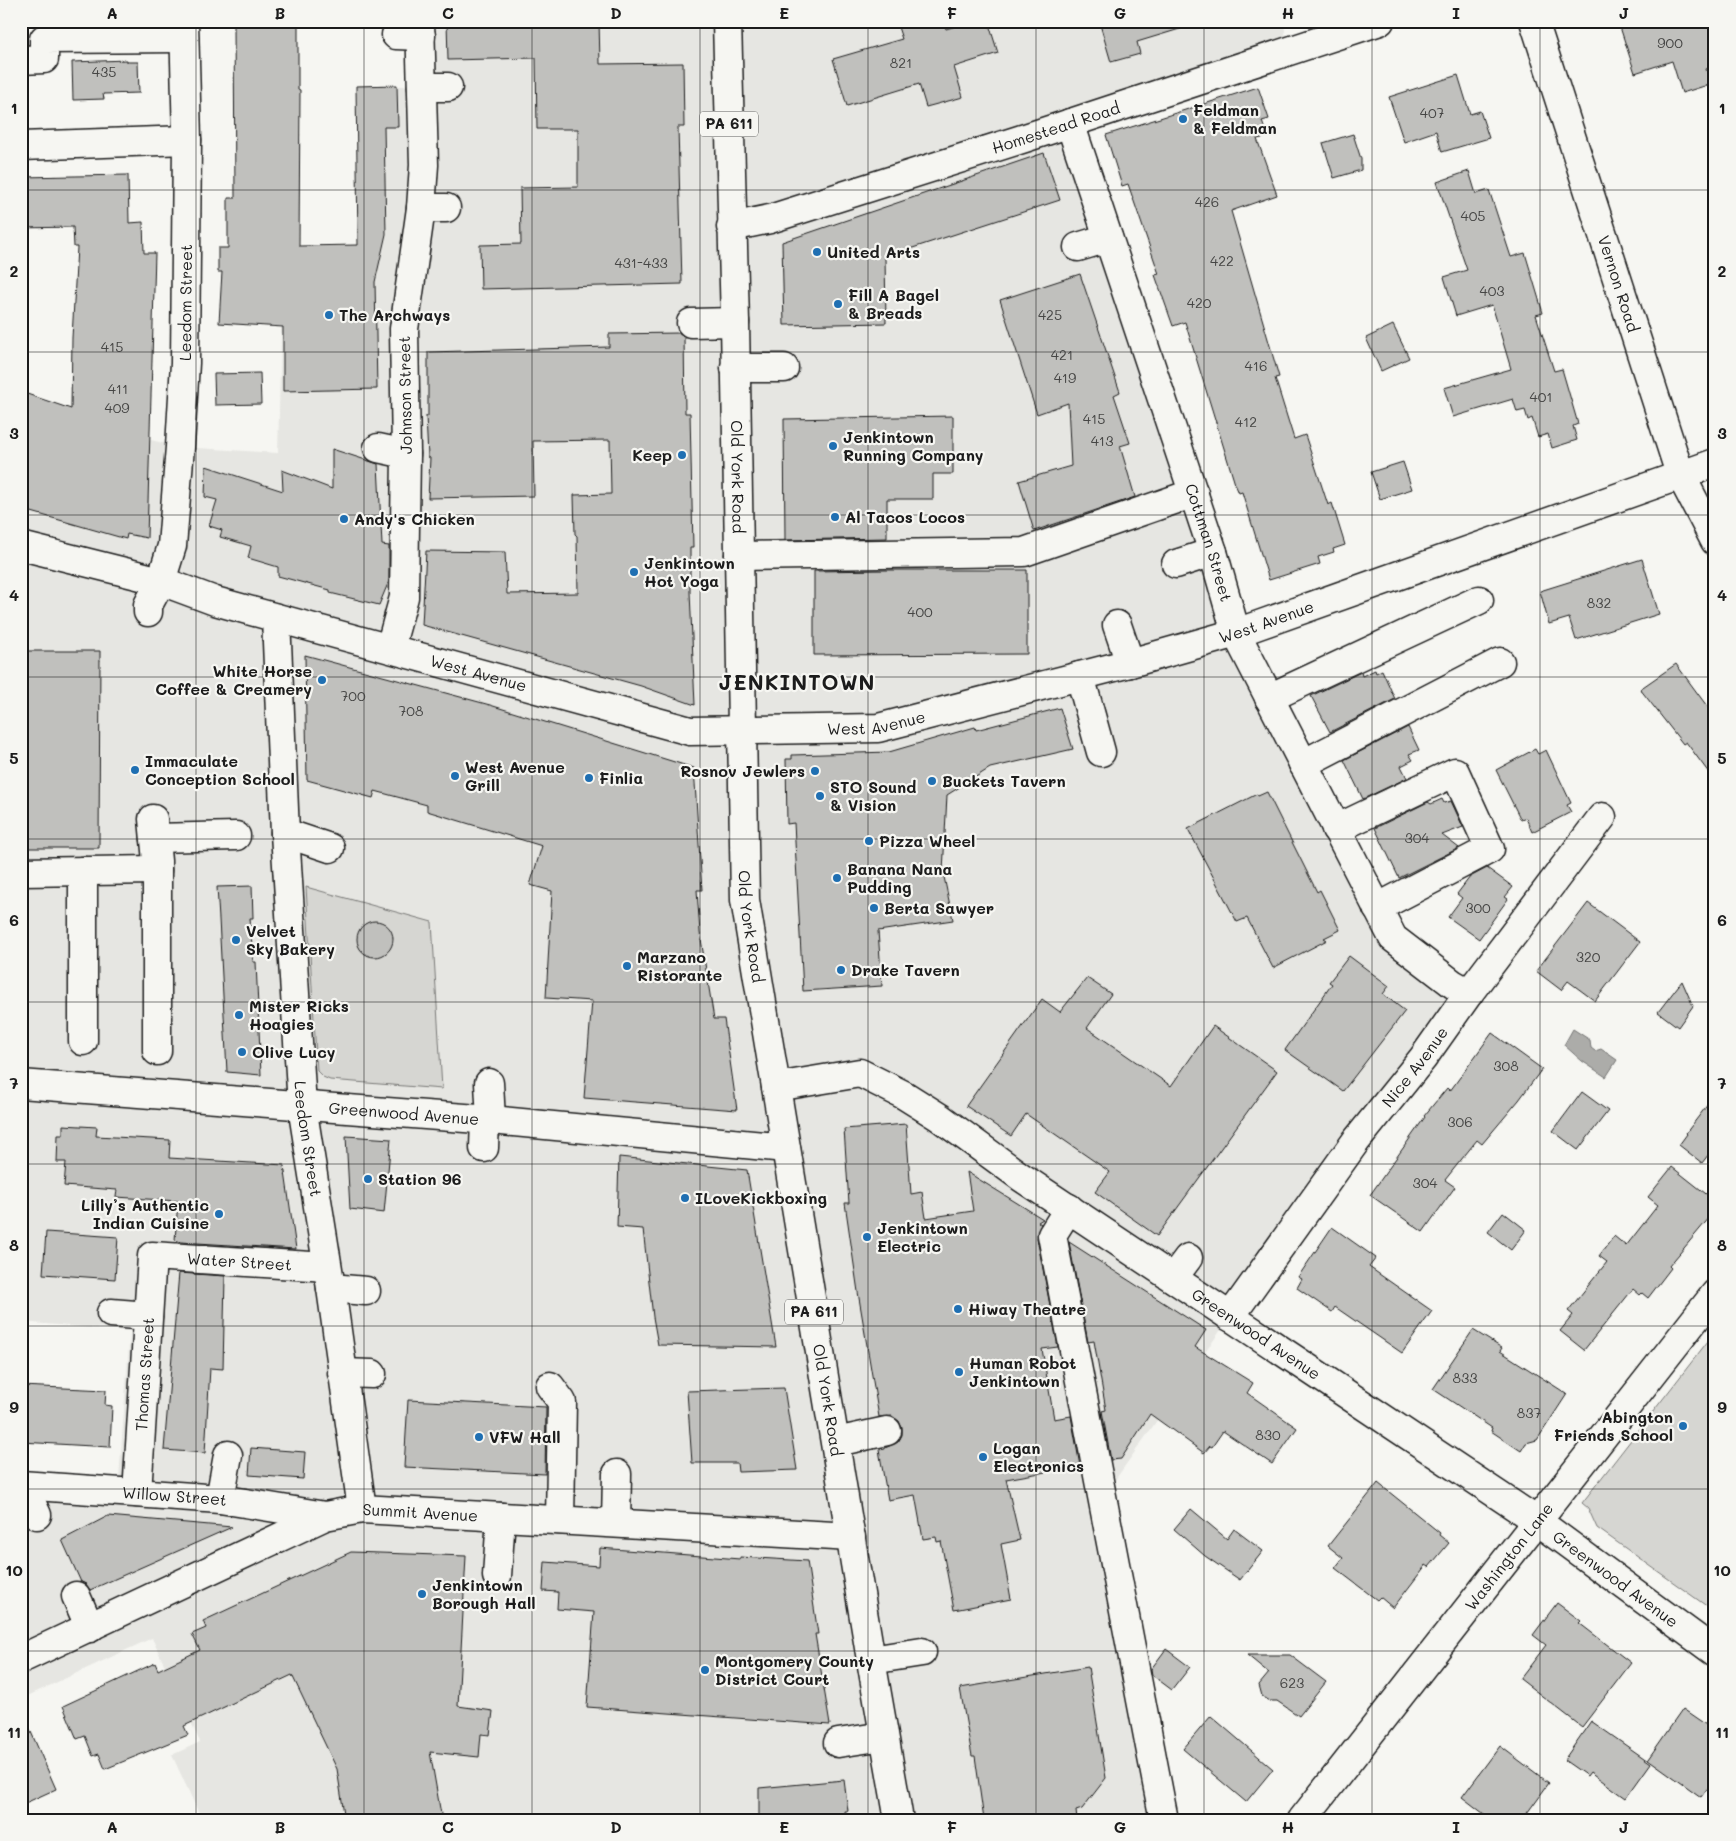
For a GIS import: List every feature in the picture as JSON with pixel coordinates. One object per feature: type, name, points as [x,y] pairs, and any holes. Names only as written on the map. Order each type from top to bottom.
[{"type":"main road","name":"Old York Road","points":[[727,21],[735,322],[745,900],[899,1820]]},
{"type":"main road","name":"Homestead Road","points":[[732,228],[770,219],[1380,21]]},
{"type":"main road","name":"Vernon Road","points":[[1534,21],[1680,474],[1715,541]]},
{"type":"main road","points":[[21,60],[44,60],[44,39],[184,29]]},
{"type":"main road","name":"Leedom Street","points":[[148,612],[148,605],[161,581],[172,546],[192,447],[185,363],[187,140],[184,29]]},
{"type":"main road","name":"Johnson Street","points":[[390,648],[404,597],[406,454],[416,328],[433,208],[436,165],[435,86],[412,31]]},
{"type":"main road","name":"Cottman Street","points":[[1070,123],[1213,552],[1236,633],[1393,938],[1453,984],[1469,993]]},
{"type":"main road","points":[[21,146],[187,140]]},
{"type":"main road","points":[[1078,247],[1108,238]]},
{"type":"main road","points":[[692,323],[735,322]]},
{"type":"main road","points":[[735,368],[784,368]]},
{"type":"main road","points":[[378,448],[406,454]]},
{"type":"main road","name":"West Avenue","points":[[21,546],[161,581],[215,601],[690,731],[878,728],[1130,663],[1236,633],[1715,462]]},
{"type":"main road","points":[[738,556],[1024,552],[1194,494]]},
{"type":"main road","points":[[1176,564],[1213,552]]},
{"type":"main road","points":[[1270,698],[1478,600]]},
{"type":"main road","name":"Leedom Street","points":[[276,618],[285,833],[302,1106],[329,1277],[362,1509]]},
{"type":"main road","points":[[1117,625],[1130,663]]},
{"type":"main road","points":[[1303,764],[1500,662]]},
{"type":"main road","points":[[1080,676],[1101,752]]},
{"type":"main road","points":[[1336,830],[1455,772],[1490,849],[1376,908]]},
{"type":"main road","name":"Nice Avenue","points":[[1230,1317],[1347,1135],[1423,1058],[1469,993],[1602,817]]},
{"type":"main road","points":[[157,1051],[157,870],[154,828],[236,836]]},
{"type":"main road","points":[[285,833],[330,848]]},
{"type":"main road","points":[[21,872],[157,870]]},
{"type":"main road","points":[[83,871],[83,1041]]},
{"type":"main road","name":"Greenwood Avenue","points":[[776,1087],[860,1073],[911,1086],[939,1117],[1021,1177],[1069,1208],[1181,1268],[1230,1317],[1536,1521],[1715,1652]]},
{"type":"main road","points":[[484,1148],[488,1120],[489,1083]]},
{"type":"main road","name":"Greenwood Avenue","points":[[21,1084],[488,1120],[786,1148]]},
{"type":"main road","points":[[1069,1208],[1052,1235],[1098,1498],[1164,1820]]},
{"type":"main road","name":"Water Street","points":[[152,1256],[329,1277],[366,1290]]},
{"type":"main road","name":"Thomas Street","points":[[137,1493],[152,1256]]},
{"type":"main road","name":"Washington Lane","points":[[1302,1820],[1715,1294]]},
{"type":"main road","points":[[111,1313],[148,1316]]},
{"type":"main road","points":[[342,1373],[372,1374]]},
{"type":"main road","points":[[550,1386],[562,1402],[560,1520]]},
{"type":"main road","points":[[836,1442],[887,1432]]},
{"type":"main road","points":[[220,1499],[228,1455]]},
{"type":"main road","points":[[616,1523],[617,1474]]},
{"type":"main road","points":[[22,1485],[37,1515]]},
{"type":"main road","name":"Willow Street","points":[[22,1485],[220,1499],[325,1516]]},
{"type":"main road","name":"Summit Avenue","points":[[21,1659],[325,1516],[362,1509],[852,1537]]},
{"type":"main road","points":[[497,1576],[501,1517]]},
{"type":"main road","points":[[76,1596],[90,1628]]},
{"type":"main road","points":[[871,1660],[922,1652]]},
{"type":"main road","points":[[838,1743],[884,1736]]},
{"type":"shaded area","points":[[420,21],[1284,21],[1287,52],[1070,123],[1213,552],[1377,908],[1469,993],[1230,1317],[1103,1497],[1164,1820],[202,1820],[172,1755],[200,1742],[152,1638],[21,1699],[21,1485],[118,1492],[130,1331],[21,1322],[21,409],[180,447],[278,453],[283,246],[358,245],[356,86],[422,86]]},
{"type":"shaded area","points":[[306,887],[432,922],[442,1089],[330,1080],[323,1077],[317,1071]]},
{"type":"shaded area","points":[[1573,1029],[1590,1040],[1591,1048],[1595,1051],[1601,1049],[1617,1060],[1606,1077],[1582,1061],[1564,1045]]},
{"type":"shaded area","name":"Abington Friends School","points":[[1715,1332],[1715,1612],[1597,1528],[1588,1508],[1582,1503]]},
{"type":"building","points":[[234,21],[298,21],[298,89],[300,90],[299,246],[358,245],[356,86],[397,85],[398,127],[384,127],[386,234],[375,282],[377,389],[283,391],[283,327],[219,323],[222,272],[218,272],[218,248],[228,248],[228,198],[235,198]]},
{"type":"building","points":[[447,21],[599,21],[600,64],[683,63],[684,127],[678,127],[682,284],[481,289],[480,245],[521,244],[520,188],[578,187],[578,129],[537,129],[536,58],[448,60]]},
{"type":"building","points":[[896,21],[943,21],[946,29],[973,21],[988,21],[998,53],[954,67],[963,97],[926,107],[919,84],[847,106],[833,59],[902,39]]},
{"type":"building","points":[[1099,21],[1182,21],[1183,28],[1137,42],[1140,54],[1111,62]]},
{"type":"building","points":[[1638,21],[1715,21],[1715,66],[1706,69],[1711,84],[1682,93],[1672,61],[1635,73],[1620,27]]},
{"type":"building","points":[[127,60],[127,62],[138,62],[139,93],[103,94],[104,99],[73,100],[72,62]]},
{"type":"building","points":[[1458,75],[1470,114],[1480,111],[1489,138],[1442,152],[1436,131],[1404,142],[1389,97]]},
{"type":"building","points":[[1258,87],[1269,119],[1262,121],[1267,137],[1257,139],[1277,195],[1231,211],[1279,377],[1275,378],[1294,439],[1305,435],[1328,505],[1332,503],[1345,545],[1333,549],[1334,552],[1318,557],[1320,564],[1269,580],[1242,492],[1239,493],[1235,484],[1185,322],[1173,326],[1155,275],[1159,274],[1128,184],[1122,186],[1106,135]]},
{"type":"building","points":[[1353,134],[1361,159],[1361,170],[1334,178],[1323,143]]},
{"type":"building","points":[[1044,153],[1060,200],[885,257],[886,323],[784,325],[782,242]]},
{"type":"building","points":[[1469,171],[1476,194],[1489,190],[1511,257],[1525,253],[1543,313],[1536,315],[1554,371],[1562,369],[1578,424],[1573,426],[1577,440],[1552,448],[1548,434],[1538,437],[1532,418],[1528,420],[1525,410],[1517,412],[1513,399],[1453,417],[1444,388],[1511,369],[1492,305],[1456,316],[1444,277],[1467,270],[1437,182]]},
{"type":"building","points":[[128,175],[129,223],[143,222],[144,253],[155,253],[147,538],[127,534],[126,539],[21,509],[21,411],[27,394],[71,409],[72,338],[77,247],[74,247],[73,227],[21,228],[21,177]]},
{"type":"building","points":[[1080,274],[1120,392],[1114,395],[1130,443],[1120,446],[1135,497],[1034,531],[1019,481],[1071,466],[1068,403],[1037,414],[1000,300]]},
{"type":"building","points":[[1393,325],[1409,358],[1381,371],[1366,338]]},
{"type":"building","points":[[680,333],[684,337],[685,413],[690,413],[693,548],[690,548],[690,592],[695,705],[641,686],[422,625],[426,551],[505,552],[507,594],[578,593],[574,495],[611,494],[610,440],[533,441],[534,496],[428,498],[430,458],[428,457],[426,416],[428,416],[428,352],[609,347],[609,334]]},
{"type":"building","points":[[260,373],[261,404],[215,405],[214,374]]},
{"type":"building","points":[[953,416],[953,474],[933,474],[933,499],[887,499],[887,538],[785,540],[784,419]]},
{"type":"building","points":[[332,449],[378,464],[382,545],[389,546],[389,581],[379,605],[330,593],[330,590],[278,576],[278,567],[248,558],[251,546],[220,537],[222,530],[209,526],[217,500],[205,497],[206,466],[283,491],[282,470],[332,489]]},
{"type":"building","points":[[1403,462],[1412,489],[1380,499],[1371,472]]},
{"type":"building","points":[[1642,559],[1659,614],[1576,640],[1569,618],[1549,624],[1540,591]]},
{"type":"building","points":[[1027,570],[1027,654],[814,655],[814,571]]},
{"type":"building","points":[[21,651],[100,651],[99,848],[21,848]]},
{"type":"building","points":[[305,655],[490,705],[694,768],[702,890],[697,890],[700,933],[714,1019],[724,1019],[737,1110],[584,1098],[592,1001],[546,998],[552,891],[530,885],[542,846],[427,811],[427,805],[375,791],[373,798],[307,780]]},
{"type":"building","points":[[1676,664],[1715,717],[1715,781],[1686,742],[1683,744],[1640,689]]},
{"type":"building","points":[[1375,670],[1376,673],[1382,670],[1395,699],[1330,732],[1311,696],[1361,672],[1362,676]]},
{"type":"building","points":[[1060,708],[1073,749],[990,768],[947,795],[943,872],[953,920],[878,931],[882,986],[803,991],[794,823],[787,824],[786,759],[792,759],[792,755],[889,752],[975,727],[976,730]]},
{"type":"building","points":[[1408,727],[1419,750],[1409,754],[1413,760],[1401,766],[1407,778],[1363,799],[1344,760]]},
{"type":"building","points":[[1535,749],[1538,754],[1546,750],[1571,803],[1567,805],[1571,812],[1532,832],[1526,818],[1521,820],[1496,770]]},
{"type":"building","points":[[1267,792],[1317,892],[1320,890],[1340,930],[1324,938],[1327,940],[1273,968],[1247,918],[1237,922],[1188,829],[1257,794],[1258,796]]},
{"type":"building","points":[[1442,799],[1444,803],[1451,801],[1463,827],[1442,835],[1459,848],[1399,878],[1375,828],[1428,802],[1431,804]]},
{"type":"building","points":[[1487,868],[1513,887],[1505,897],[1508,899],[1479,939],[1448,917],[1462,898],[1457,894],[1470,877]]},
{"type":"building","points":[[252,886],[253,918],[250,918],[253,962],[256,962],[261,1075],[227,1072],[217,887]]},
{"type":"building","points":[[1588,903],[1640,942],[1595,1001],[1568,981],[1561,990],[1536,971]]},
{"type":"building","points":[[375,921],[382,922],[388,926],[392,932],[392,946],[388,952],[382,956],[375,957],[368,956],[362,952],[358,946],[357,939],[358,932],[362,926],[368,922]]},
{"type":"building","points":[[1349,956],[1389,986],[1383,994],[1405,1011],[1343,1091],[1285,1050],[1332,984],[1329,982]]},
{"type":"building","points":[[1087,978],[1111,994],[1087,1028],[1171,1086],[1213,1026],[1277,1071],[1157,1236],[1095,1192],[1110,1172],[1026,1114],[1011,1136],[966,1106],[1042,999],[1060,1012]]},
{"type":"building","points":[[1682,981],[1693,1006],[1678,1027],[1658,1012]]},
{"type":"building","points":[[1492,1033],[1542,1069],[1482,1144],[1477,1140],[1445,1180],[1455,1187],[1423,1232],[1370,1195],[1424,1116],[1447,1088],[1450,1091]]},
{"type":"building","points":[[1582,1092],[1608,1111],[1578,1150],[1553,1131]]},
{"type":"building","points":[[1715,1095],[1715,1146],[1702,1163],[1679,1145]]},
{"type":"building","points":[[906,1124],[911,1194],[922,1192],[926,1218],[973,1211],[967,1172],[1043,1219],[1038,1222],[1041,1224],[1037,1238],[1058,1347],[1042,1349],[1054,1419],[1071,1416],[1080,1466],[1006,1479],[1020,1540],[1001,1544],[1011,1599],[954,1610],[941,1541],[937,1542],[936,1537],[923,1539],[915,1495],[888,1500],[879,1450],[898,1442],[902,1435],[902,1428],[899,1421],[892,1416],[879,1417],[845,1203],[849,1203],[844,1129]]},
{"type":"building","points":[[63,1125],[97,1127],[96,1136],[170,1140],[169,1158],[284,1165],[296,1249],[181,1242],[175,1240],[178,1201],[116,1197],[117,1190],[64,1186],[66,1162],[57,1162],[58,1135],[63,1135]]},
{"type":"building","name":"Station 96","points":[[346,1136],[391,1139],[384,1213],[350,1209]]},
{"type":"building","points":[[619,1157],[747,1170],[776,1347],[658,1345],[643,1229],[617,1227]]},
{"type":"building","points":[[1672,1167],[1715,1201],[1715,1211],[1669,1266],[1671,1268],[1648,1298],[1642,1293],[1640,1295],[1633,1289],[1584,1350],[1560,1331],[1573,1315],[1568,1311],[1607,1262],[1599,1256],[1614,1236],[1626,1246],[1658,1205],[1648,1197]]},
{"type":"building","points":[[1503,1212],[1526,1230],[1511,1250],[1488,1232]]},
{"type":"building","points":[[1332,1227],[1376,1258],[1369,1267],[1432,1311],[1402,1353],[1335,1307],[1332,1312],[1297,1288],[1302,1279],[1298,1277]]},
{"type":"building","points":[[46,1232],[118,1237],[115,1279],[43,1274]]},
{"type":"building","points":[[1069,1242],[1206,1330],[1195,1347],[1253,1383],[1247,1393],[1297,1428],[1272,1464],[1223,1431],[1212,1447],[1210,1446],[1204,1453],[1150,1414],[1121,1459],[1111,1460],[1102,1411],[1106,1410],[1094,1341],[1088,1342]]},
{"type":"building","points":[[179,1273],[225,1276],[223,1369],[210,1368],[205,1453],[164,1450]]},
{"type":"building","points":[[1473,1330],[1502,1348],[1500,1351],[1567,1394],[1537,1440],[1526,1443],[1521,1451],[1491,1431],[1492,1428],[1433,1389]]},
{"type":"building","points":[[21,1386],[106,1390],[105,1405],[112,1406],[110,1447],[21,1442]]},
{"type":"building","points":[[784,1388],[797,1470],[738,1472],[737,1463],[692,1463],[687,1391]]},
{"type":"building","name":"VFW Hall","points":[[408,1400],[546,1407],[545,1474],[404,1467]]},
{"type":"building","points":[[251,1448],[305,1452],[303,1479],[249,1475]]},
{"type":"building","points":[[1378,1483],[1440,1533],[1439,1535],[1449,1543],[1429,1567],[1426,1565],[1393,1608],[1380,1597],[1377,1600],[1335,1568],[1343,1558],[1328,1546]]},
{"type":"building","points":[[1191,1509],[1227,1539],[1234,1529],[1263,1551],[1240,1580],[1205,1556],[1174,1529]]},
{"type":"building","points":[[108,1516],[232,1527],[90,1590],[86,1584],[81,1582],[62,1540]]},
{"type":"building","points":[[600,1548],[740,1559],[740,1557],[807,1561],[818,1634],[815,1634],[830,1725],[587,1707],[594,1612],[557,1609],[558,1592],[543,1591],[545,1562],[599,1566]]},
{"type":"building","points":[[351,1552],[466,1556],[458,1706],[493,1711],[490,1735],[481,1734],[479,1757],[430,1752],[442,1820],[345,1820],[337,1769],[292,1675],[184,1726],[188,1735],[105,1769],[99,1754],[93,1756],[85,1736],[77,1739],[63,1706],[155,1663],[158,1670],[200,1650],[192,1634],[206,1628],[203,1621]]},
{"type":"building","points":[[1557,1603],[1581,1621],[1579,1623],[1631,1663],[1582,1727],[1520,1679],[1546,1645],[1533,1635]]},
{"type":"building","points":[[1166,1649],[1190,1667],[1172,1690],[1152,1675],[1151,1669]]},
{"type":"building","points":[[1247,1655],[1290,1655],[1326,1682],[1299,1716],[1277,1701],[1270,1701],[1262,1696],[1259,1685],[1269,1673]]},
{"type":"building","points":[[1088,1667],[1106,1778],[1082,1809],[1076,1811],[1077,1820],[984,1820],[975,1756],[972,1756],[960,1688]]},
{"type":"building","points":[[21,1709],[56,1789],[21,1805]]},
{"type":"building","points":[[1683,1709],[1715,1731],[1715,1778],[1701,1797],[1648,1759]]},
{"type":"building","points":[[1211,1716],[1273,1769],[1246,1802],[1183,1749]]},
{"type":"building","points":[[1591,1721],[1651,1763],[1626,1798],[1590,1772],[1587,1776],[1564,1760]]},
{"type":"building","points":[[1500,1746],[1549,1783],[1522,1820],[1492,1820],[1462,1797]]},
{"type":"building","points":[[844,1780],[848,1811],[845,1811],[846,1820],[759,1820],[759,1788]]},
{"type":"place","name":"Feldman & Feldman","points":[[1183,119]]},
{"type":"place","name":"United Arts","points":[[817,252]]},
{"type":"place","name":"Fill A Bagel & Breads","points":[[838,304]]},
{"type":"place","name":"The Archways","points":[[329,315]]},
{"type":"place","name":"Jenkintown Running Company","points":[[833,446]]},
{"type":"place","name":"Keep","points":[[682,455]]},
{"type":"place","name":"Al Tacos Locos","points":[[835,517]]},
{"type":"place","name":"Andy's Chicken","points":[[344,519]]},
{"type":"place","name":"Jenkintown Hot Yoga","points":[[634,572]]},
{"type":"place","name":"White Horse Coffee & Creamery","points":[[322,680]]},
{"type":"place","name":"Immaculate Conception School","points":[[135,770]]},
{"type":"place","name":"Rosnov Jewlers","points":[[815,771]]},
{"type":"place","name":"West Avenue Grill","points":[[455,776]]},
{"type":"place","name":"Finlia","points":[[589,778]]},
{"type":"place","name":"Buckets Tavern","points":[[932,781]]},
{"type":"place","name":"STO Sound & Vision","points":[[820,796]]},
{"type":"place","name":"Pizza Wheel","points":[[869,841]]},
{"type":"place","name":"Banana Nana Pudding","points":[[837,878]]},
{"type":"place","name":"Berta Sawyer","points":[[874,908]]},
{"type":"place","name":"Velvet Sky Bakery","points":[[236,940]]},
{"type":"place","name":"Marzano Ristorante","points":[[627,966]]},
{"type":"place","name":"Drake Tavern","points":[[841,970]]},
{"type":"place","name":"Mister Ricks Hoagies","points":[[239,1015]]},
{"type":"place","name":"Olive Lucy","points":[[242,1052]]},
{"type":"place","name":"Station 96","points":[[368,1179]]},
{"type":"place","name":"ILoveKickboxing","points":[[685,1198]]},
{"type":"place","name":"Lilly’s Authentic Indian Cuisine","points":[[219,1214]]},
{"type":"place","name":"Jenkintown Electric","points":[[867,1237]]},
{"type":"place","name":"Hiway Theatre","points":[[958,1309]]},
{"type":"place","name":"Human Robot Jenkintown","points":[[959,1372]]},
{"type":"place","name":"Abington Friends School","points":[[1683,1426]]},
{"type":"place","name":"VFW Hall","points":[[479,1437]]},
{"type":"place","name":"Logan Electronics","points":[[983,1457]]},
{"type":"place","name":"Jenkintown Borough Hall","points":[[422,1594]]},
{"type":"place","name":"Montgomery County District Court","points":[[705,1670]]},
{"type":"district","name":"JENKINTOWN","points":[[797,683]]}]
